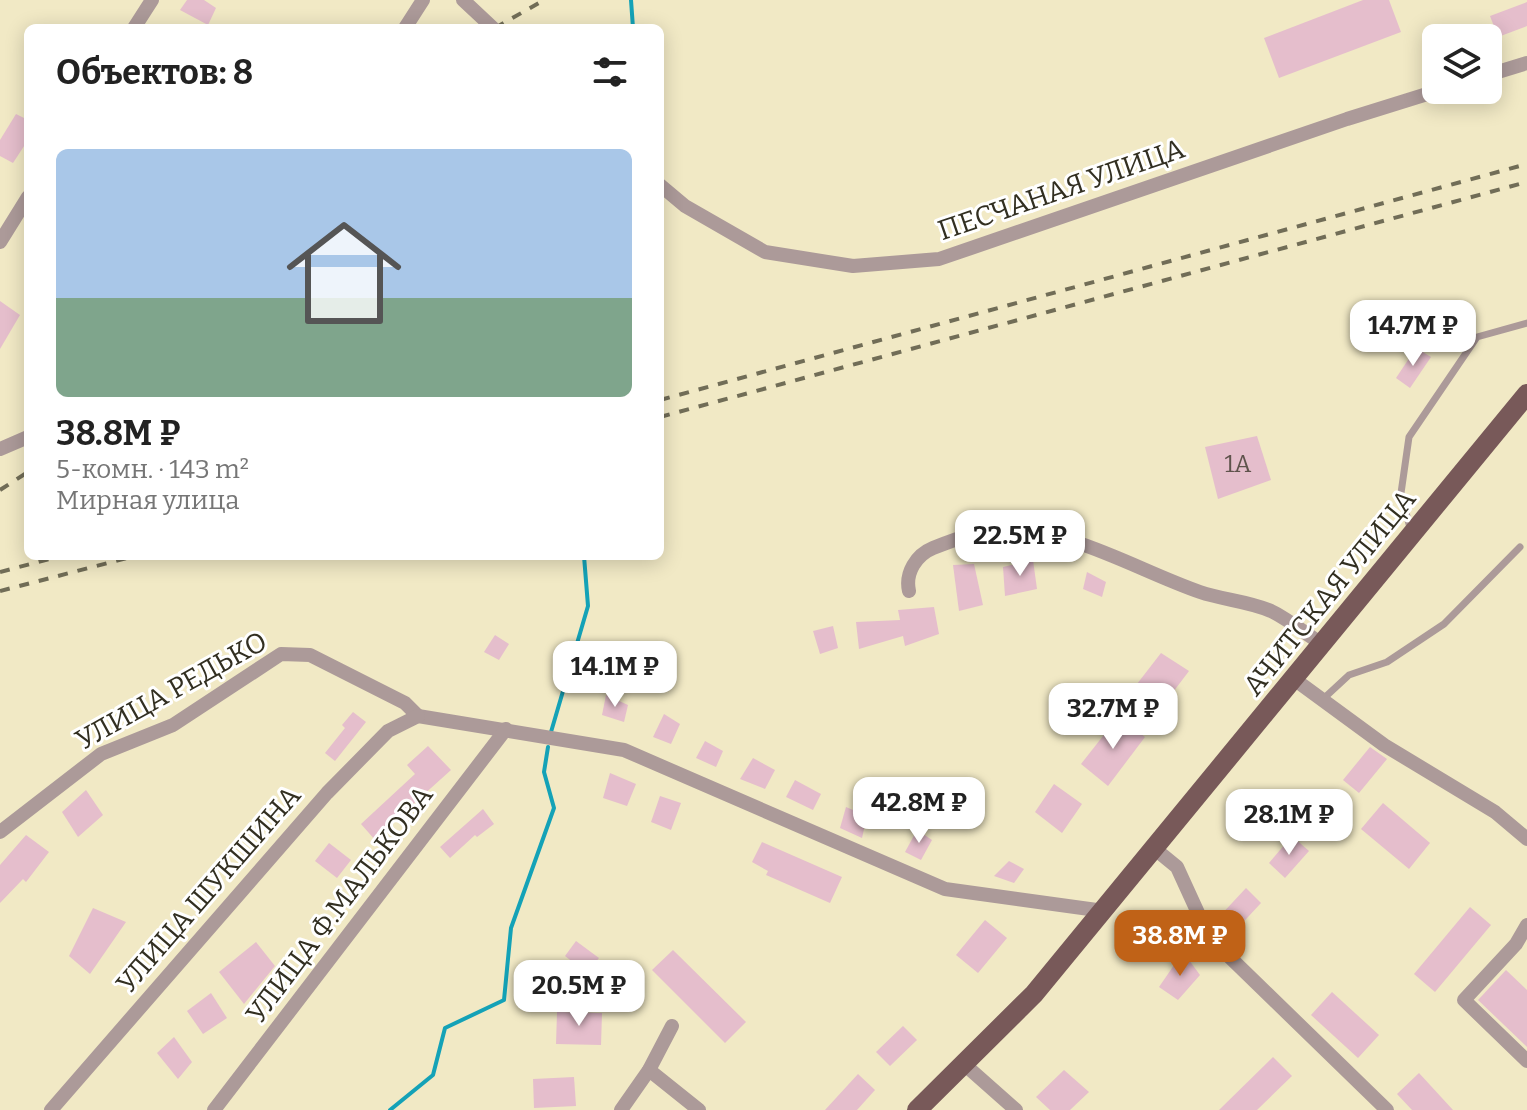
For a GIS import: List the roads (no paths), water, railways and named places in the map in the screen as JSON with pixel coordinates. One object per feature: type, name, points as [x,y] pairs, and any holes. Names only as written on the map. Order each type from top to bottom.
[{"type":"main road","name":"АЧИТСКАЯ УЛИЦА","points":[[917,1110],[1034,994],[1527,394]]},
{"type":"street","points":[[137,24],[152,0]]},
{"type":"street","points":[[408,24],[423,0]]},
{"type":"street","points":[[463,0],[489,24]]},
{"type":"street","points":[[1502,71],[1527,63]]},
{"type":"street","name":"ПЕСЧАНАЯ УЛИЦА","points":[[664,188],[685,206],[765,252],[853,266],[939,259],[1422,96]]},
{"type":"street","points":[[0,242],[24,203]]},
{"type":"street","points":[[0,449],[24,439]]},
{"type":"street","points":[[909,591],[906,581],[911,567],[927,550],[974,532],[1012,530],[1050,536],[1097,551],[1204,594],[1271,611],[1322,644]]},
{"type":"street","name":"УЛИЦА РЕДЬКО","points":[[0,832],[101,754],[173,725],[281,654],[310,655],[405,703],[418,716]]},
{"type":"street","points":[[1294,679],[1384,745],[1495,812],[1527,839]]},
{"type":"street","points":[[418,716],[624,750],[945,889],[1104,911]]},
{"type":"street","name":"УЛИЦА ШУКШИНА","points":[[51,1110],[327,793],[388,731],[418,716]]},
{"type":"street","name":"УЛИЦА Ф.МАЛЬКОВА","points":[[214,1110],[506,729]]},
{"type":"street","points":[[1155,849],[1177,867],[1209,937],[1387,1110]]},
{"type":"street","points":[[1527,925],[1516,944],[1464,1000],[1527,1061]]},
{"type":"street","points":[[621,1110],[649,1070],[672,1026]]},
{"type":"street","points":[[964,1064],[1016,1110]]},
{"type":"street","points":[[649,1070],[699,1110]]},
{"type":"lane","points":[[1411,534],[1401,493],[1409,437],[1477,337],[1527,323]]},
{"type":"lane","points":[[1322,700],[1349,675],[1387,662],[1444,624],[1520,547]]},
{"type":"waterway","points":[[631,0],[633,24]]},
{"type":"waterway","points":[[551,732],[588,606],[584,560]]},
{"type":"waterway","points":[[390,1110],[433,1075],[445,1028],[504,1000],[511,928],[554,808],[544,772],[548,747]]},
{"type":"railway","points":[[502,24],[544,0]]},
{"type":"railway","points":[[664,399],[1527,164]]},
{"type":"railway","points":[[664,416],[1527,182]]},
{"type":"railway","points":[[0,490],[24,475]]},
{"type":"railway","points":[[0,572],[46,560]]},
{"type":"railway","points":[[0,591],[120,560]]}]
